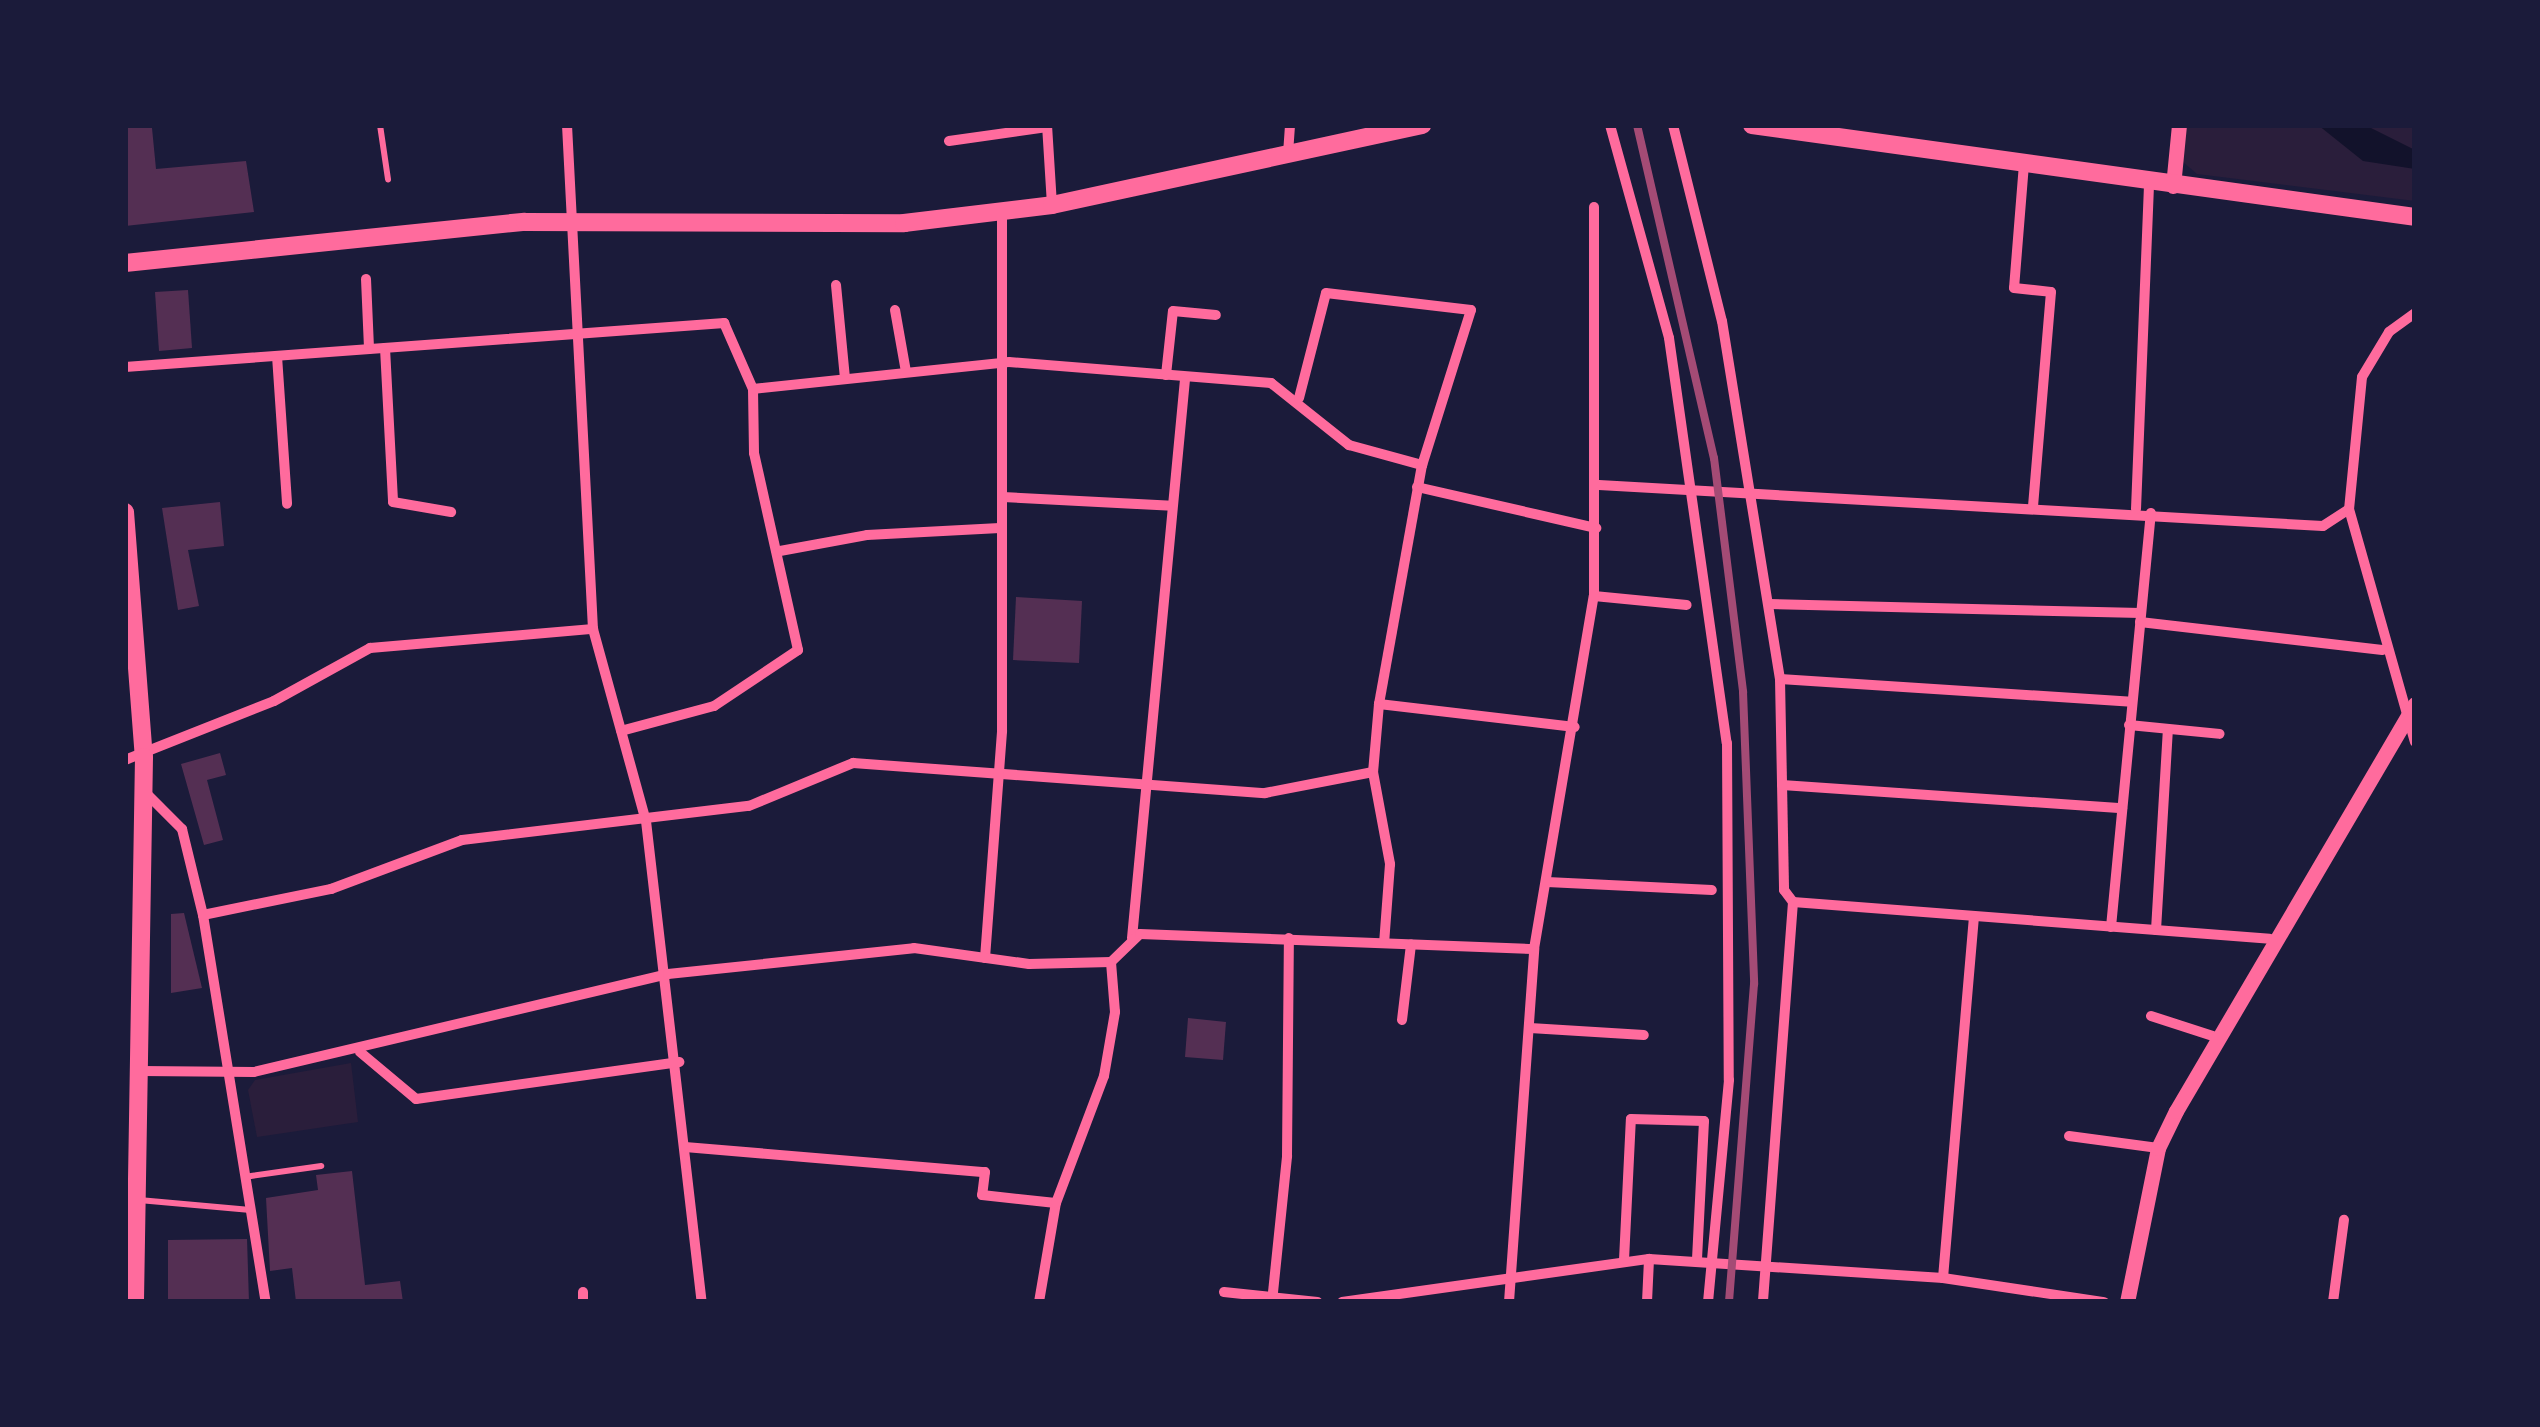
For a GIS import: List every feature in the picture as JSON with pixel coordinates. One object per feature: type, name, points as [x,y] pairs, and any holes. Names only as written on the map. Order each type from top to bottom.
[{"type":"main road","points":[[125,263],[574,220],[904,223],[1052,205],[1422,125]]},
{"type":"main road","points":[[1752,125],[1806,128],[2174,186],[2415,217]]},
{"type":"main road","points":[[125,512],[134,758],[144,791],[136,1302]]},
{"type":"street","points":[[567,125],[592,628],[646,821],[679,1062],[702,1302]]},
{"type":"street","points":[[1288,154],[1290,125]]},
{"type":"street","points":[[1610,125],[1669,338],[1695,490],[1727,743],[1732,928],[1708,1302]]},
{"type":"street","points":[[1673,125],[1753,493],[1780,679],[1784,890],[1793,902],[1763,1302]]},
{"type":"street","points":[[2174,186],[2179,125]]},
{"type":"street","points":[[950,141],[1047,126],[1052,205]]},
{"type":"street","points":[[2024,164],[2014,288],[2051,292],[2033,508]]},
{"type":"street","points":[[2136,509],[2149,182]]},
{"type":"street","points":[[1509,1302],[1534,949],[1576,727],[1594,596],[1600,485],[1594,206]]},
{"type":"street","points":[[985,958],[997,776],[1000,528],[1009,362],[1002,212]]},
{"type":"street","points":[[366,279],[369,349]]},
{"type":"street","points":[[836,285],[844,379]]},
{"type":"street","points":[[1299,398],[1326,293],[1470,310],[1417,487],[1380,704],[1373,772],[1390,864],[1384,943]]},
{"type":"street","points":[[895,310],[906,372]]},
{"type":"street","points":[[1166,376],[1174,311],[1216,315]]},
{"type":"street","points":[[2415,314],[2389,332],[2362,376],[2349,510],[2382,650],[2415,742]]},
{"type":"street","points":[[125,367],[724,324],[753,390],[754,452],[780,551],[798,650],[714,706],[622,731]]},
{"type":"street","points":[[385,348],[393,502],[451,512]]},
{"type":"street","points":[[276,356],[286,504]]},
{"type":"street","points":[[753,390],[1009,362],[1271,383],[1299,398],[1349,445],[1422,466]]},
{"type":"street","points":[[1039,1302],[1056,1203],[1104,1076],[1112,962],[1132,938],[1141,788],[1185,379]]},
{"type":"street","points":[[1600,485],[2033,508],[2136,509],[2323,526],[2349,510]]},
{"type":"street","points":[[1417,487],[1596,528]]},
{"type":"street","points":[[1003,497],[1172,506]]},
{"type":"street","points":[[2111,926],[2151,512]]},
{"type":"street","points":[[780,551],[867,534],[1000,528]]},
{"type":"street","points":[[1594,596],[1686,605]]},
{"type":"street","points":[[1769,604],[2140,618],[2382,650]]},
{"type":"street","points":[[134,758],[370,648],[592,628]]},
{"type":"street","points":[[1780,679],[2131,702]]},
{"type":"street","points":[[1380,704],[1576,727]]},
{"type":"street","points":[[2128,1302],[2158,1148],[2213,1036],[2415,704]]},
{"type":"street","points":[[2129,725],[2220,734]]},
{"type":"street","points":[[2156,930],[2168,729]]},
{"type":"street","points":[[203,915],[331,889],[462,840],[749,806],[853,763],[1141,788],[1264,793],[1373,772]]},
{"type":"street","points":[[1782,785],[2122,808]]},
{"type":"street","points":[[144,791],[182,830],[203,915],[250,1176],[266,1302]]},
{"type":"street","points":[[1547,882],[1712,890]]},
{"type":"street","points":[[1793,902],[2270,939]]},
{"type":"street","points":[[1943,1278],[1974,916]]},
{"type":"street","points":[[1132,938],[1289,938],[1534,949]]},
{"type":"street","points":[[1272,1301],[1286,1156],[1289,938]]},
{"type":"street","points":[[1402,1020],[1411,946]]},
{"type":"street","points":[[141,1072],[232,1073],[360,1052],[668,974],[914,948],[985,958],[1112,962]]},
{"type":"street","points":[[2151,1016],[2213,1036]]},
{"type":"street","points":[[1530,1028],[1644,1035]]},
{"type":"street","points":[[360,1052],[416,1099],[679,1062]]},
{"type":"street","points":[[1624,1260],[1631,1119],[1704,1121],[1697,1259]]},
{"type":"street","points":[[2069,1136],[2158,1148]]},
{"type":"street","points":[[685,1147],[985,1172],[982,1195],[1056,1203]]},
{"type":"street","points":[[2333,1302],[2344,1220]]},
{"type":"street","points":[[1342,1302],[1649,1258],[1943,1278],[2104,1302]]},
{"type":"street","points":[[1647,1302],[1649,1258]]},
{"type":"street","points":[[1224,1292],[1272,1301],[1317,1302]]},
{"type":"lane","points":[[380,125],[388,180]]},
{"type":"lane","points":[[250,1176],[322,1166]]},
{"type":"lane","points":[[138,1200],[254,1210]]},
{"type":"shaded area","points":[[2186,125],[2415,125],[2415,201],[2197,174],[2183,162]]},
{"type":"shaded area","points":[[2318,125],[2365,125],[2415,150],[2415,169],[2363,161]]},
{"type":"shaded area","points":[[351,1063],[358,1122],[257,1137],[248,1090],[255,1080]]},
{"type":"building","points":[[125,128],[152,128],[156,169],[246,161],[254,212],[125,226]]},
{"type":"building","points":[[188,290],[192,348],[159,351],[155,292]]},
{"type":"building","points":[[220,502],[224,546],[188,550],[199,606],[178,610],[162,508]]},
{"type":"building","points":[[1016,597],[1082,601],[1079,663],[1013,660]]},
{"type":"building","points":[[220,753],[226,775],[207,780],[223,840],[204,845],[181,764]]},
{"type":"building","points":[[184,913],[202,988],[171,993],[171,914]]},
{"type":"building","points":[[1188,1018],[1226,1022],[1223,1060],[1185,1057]]},
{"type":"building","points":[[352,1171],[365,1285],[400,1281],[403,1302],[296,1302],[292,1268],[270,1271],[266,1198],[318,1190],[316,1175]]},
{"type":"building","points":[[247,1239],[249,1302],[168,1302],[168,1240]]},
{"type":"railway","points":[[1637,125],[1714,458],[1743,692],[1754,984],[1729,1302]]}]
